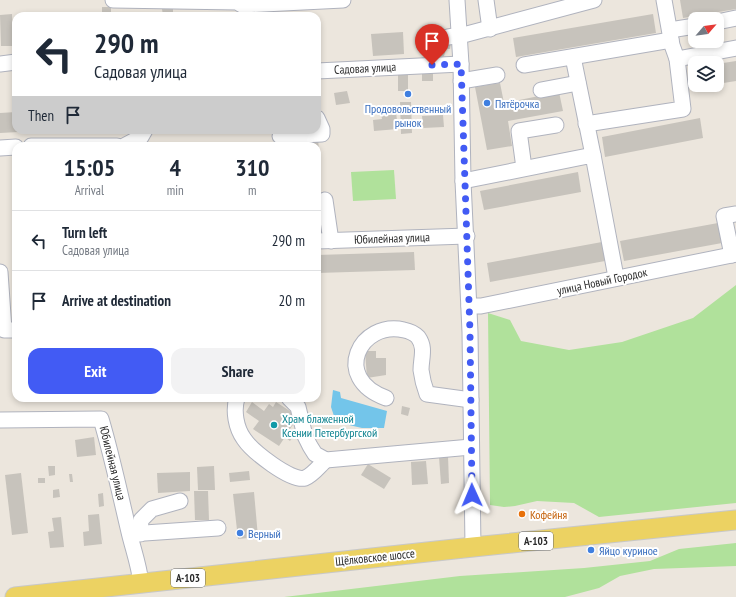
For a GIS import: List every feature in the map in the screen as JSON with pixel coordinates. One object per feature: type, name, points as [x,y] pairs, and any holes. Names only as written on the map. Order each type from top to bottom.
[{"type":"main road","name":"Щёлковское шоссе","points":[[15,597],[142,582],[736,520]]},
{"type":"street","points":[[113,0],[237,2],[242,7],[343,0]]},
{"type":"street","points":[[456,0],[454,37],[461,64],[467,236],[473,547]]},
{"type":"street","points":[[486,0],[490,28]]},
{"type":"street","points":[[454,37],[594,0]]},
{"type":"street","points":[[586,124],[683,109],[677,59],[664,0]]},
{"type":"street","points":[[724,21],[736,18]]},
{"type":"street","points":[[524,65],[573,57],[671,35],[688,29]]},
{"type":"street","points":[[677,59],[736,48]]},
{"type":"street","points":[[573,57],[616,278]]},
{"type":"street","points":[[0,64],[12,62]]},
{"type":"street","name":"Садовая улица","points":[[321,71],[461,64]]},
{"type":"street","points":[[461,81],[497,75]]},
{"type":"street","points":[[541,90],[578,83]]},
{"type":"street","points":[[524,168],[519,131],[556,125]]},
{"type":"street","points":[[280,136],[322,134],[321,127]]},
{"type":"street","points":[[134,142],[144,138]]},
{"type":"street","points":[[0,148],[12,147]]},
{"type":"street","points":[[464,181],[593,155]]},
{"type":"street","points":[[324,241],[325,200]]},
{"type":"street","points":[[734,254],[724,216],[736,214]]},
{"type":"street","name":"Юбилейная улица","points":[[324,241],[467,236]]},
{"type":"street","name":"улица Новый Городок","points":[[469,306],[481,306],[734,254]]},
{"type":"street","points":[[0,272],[7,331]]},
{"type":"street","points":[[386,398],[376,395],[362,384],[356,369],[355,361],[361,347],[372,336],[384,331],[399,329],[414,334],[420,342],[423,354],[422,377],[427,394],[471,400]]},
{"type":"street","points":[[237,402],[235,417],[244,440],[282,471],[301,478],[306,478],[326,460]]},
{"type":"street","points":[[293,402],[298,408],[305,436],[310,446],[315,454],[326,460],[471,447]]},
{"type":"street","name":"Юбилейная улица","points":[[0,420],[101,419],[135,534],[142,582]]},
{"type":"street","points":[[180,501],[152,509],[141,520],[135,534],[218,528]]},
{"type":"green space","points":[[394,170],[396,199],[353,201],[351,172]]},
{"type":"green space","points":[[736,285],[736,503],[599,517],[574,503],[537,501],[504,507],[490,505],[488,313],[510,320],[521,341],[569,350],[622,342],[693,318]]},
{"type":"green space","points":[[736,543],[736,566],[654,569],[620,576],[599,588],[565,597],[284,597],[460,576],[584,568],[650,561],[679,549]]},
{"type":"water","points":[[333,390],[340,392],[341,398],[387,411],[384,428],[362,428],[336,422],[331,407]]},
{"type":"building","points":[[680,0],[736,0],[736,9],[718,12],[688,12],[688,17],[683,18]]},
{"type":"building","points":[[102,7],[111,7],[111,12],[102,12]]},
{"type":"building","points":[[173,8],[173,12],[162,12],[162,9]]},
{"type":"building","points":[[12,14],[12,46],[1,46],[0,15]]},
{"type":"building","points":[[653,14],[656,33],[516,57],[513,38]]},
{"type":"building","points":[[403,32],[404,54],[373,56],[371,34]]},
{"type":"building","points":[[451,41],[450,49],[446,49],[444,56],[428,57],[431,46],[436,42]]},
{"type":"building","points":[[736,61],[736,81],[724,83],[724,63]]},
{"type":"building","points":[[422,71],[433,72],[433,81],[422,81]]},
{"type":"building","points":[[398,74],[408,74],[408,91],[398,91]]},
{"type":"building","points":[[500,83],[504,103],[559,92],[563,111],[508,121],[512,146],[487,150],[475,87]]},
{"type":"building","points":[[347,91],[350,103],[336,105],[334,93]]},
{"type":"building","points":[[400,102],[411,102],[412,133],[401,134]]},
{"type":"building","points":[[12,112],[12,132],[0,133],[0,113]]},
{"type":"building","points":[[396,112],[398,129],[374,131],[373,120],[382,119],[381,114]]},
{"type":"building","points":[[443,115],[444,127],[423,128],[422,116]]},
{"type":"building","points":[[700,118],[703,138],[605,157],[602,137]]},
{"type":"building","points":[[318,137],[318,142],[297,142],[297,139]]},
{"type":"building","points":[[578,172],[581,192],[484,210],[480,191]]},
{"type":"building","points":[[718,223],[722,243],[624,261],[620,241]]},
{"type":"building","points":[[602,242],[605,261],[490,282],[487,263]]},
{"type":"building","points":[[414,252],[415,270],[321,273],[321,255]]},
{"type":"building","points":[[365,351],[376,351],[376,358],[386,358],[386,375],[367,378]]},
{"type":"building","name":"Храм блаженной Ксении Петербургской","points":[[252,402],[264,411],[269,404],[273,407],[276,402],[293,413],[289,419],[295,422],[290,429],[296,432],[290,441],[285,437],[279,446],[253,429],[259,421],[246,412]]},
{"type":"building","points":[[402,406],[410,408],[408,416],[401,414]]},
{"type":"building","points":[[94,437],[96,455],[77,457],[75,440]]},
{"type":"building","points":[[448,456],[449,483],[441,484],[439,457]]},
{"type":"building","points":[[426,461],[428,484],[412,485],[411,462]]},
{"type":"building","points":[[368,464],[391,478],[384,489],[361,475]]},
{"type":"building","points":[[48,466],[55,466],[55,475],[49,476]]},
{"type":"building","points":[[214,466],[215,490],[198,490],[197,467]]},
{"type":"building","points":[[249,471],[250,480],[230,482],[229,473]]},
{"type":"building","points":[[190,472],[190,491],[158,493],[157,473]]},
{"type":"building","points":[[21,473],[28,533],[12,535],[5,475]]},
{"type":"building","points":[[69,474],[72,474],[73,482],[70,482]]},
{"type":"building","points":[[38,478],[45,478],[45,483],[38,483]]},
{"type":"building","points":[[59,489],[60,497],[53,498],[53,490]]},
{"type":"building","points":[[194,491],[208,491],[209,520],[195,520]]},
{"type":"building","points":[[254,492],[258,537],[238,539],[233,494]]},
{"type":"building","points":[[103,493],[104,506],[99,507],[98,494]]},
{"type":"building","points":[[99,514],[102,544],[84,546],[83,532],[89,531],[88,515]]},
{"type":"building","points":[[61,517],[64,547],[50,548],[48,532],[54,531],[52,518]]},
{"type":"place","name":"Продовольственный рынок","points":[[408,94]]},
{"type":"place","name":"Пятёрочка","points":[[487,103]]},
{"type":"place","name":"Храм блаженной Ксении Петербургской","points":[[274,425]]},
{"type":"place","name":"Кофейня","points":[[522,514]]},
{"type":"place","name":"Верный","points":[[240,533]]},
{"type":"place","name":"Яйцо куриное","points":[[591,550]]},
{"type":"route","points":[[432,65],[461,64],[470,332],[472,495]]}]
